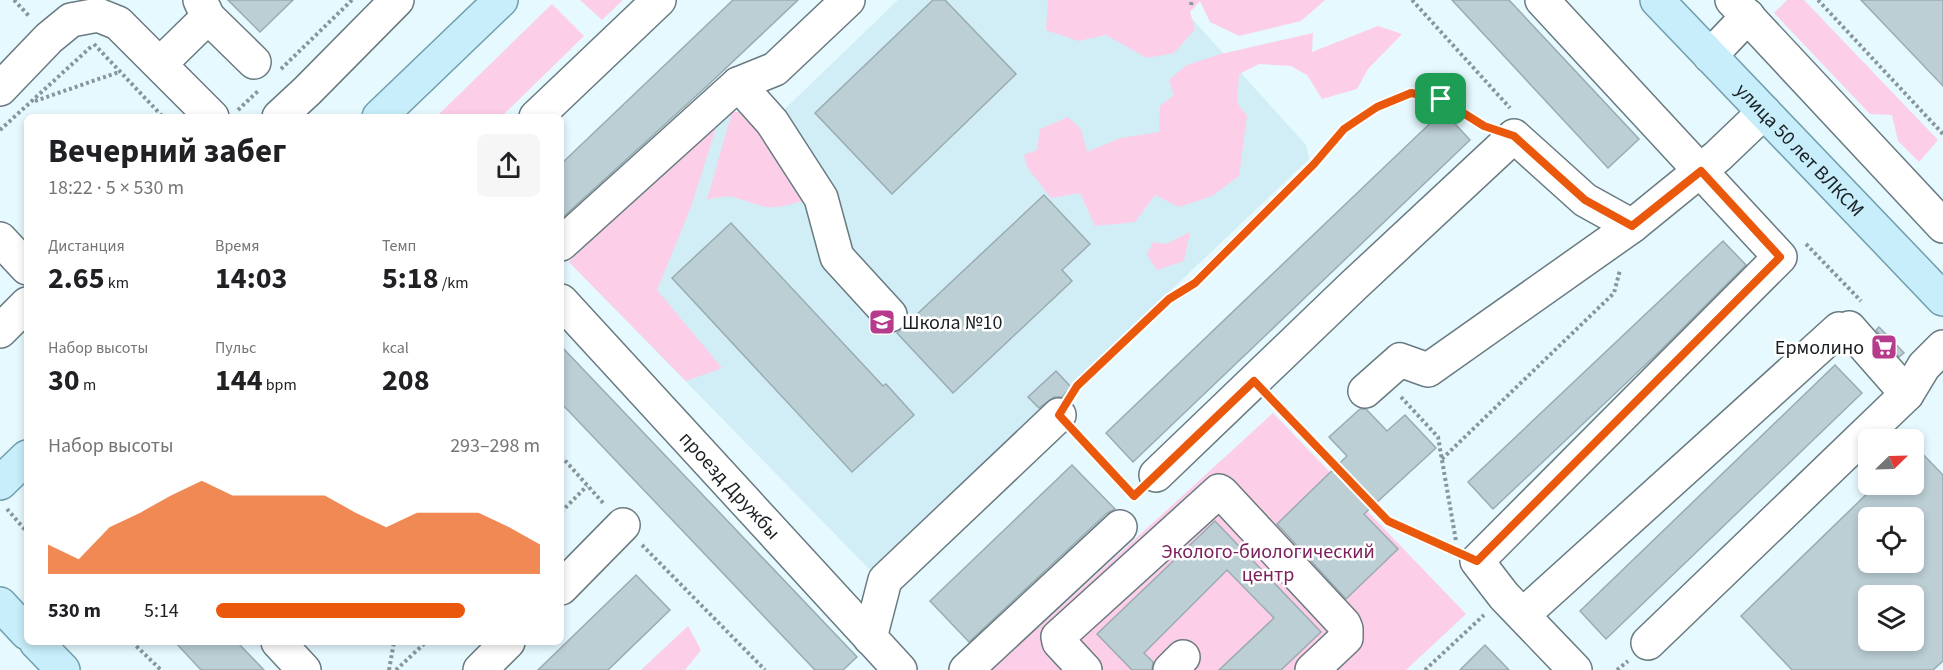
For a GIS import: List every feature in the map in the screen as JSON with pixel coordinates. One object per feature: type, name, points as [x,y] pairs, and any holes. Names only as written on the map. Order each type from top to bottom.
[{"type":"main road","points":[[383,114],[501,0]]},
{"type":"main road","name":"улица 50 лет ВЛКСМ","points":[[1657,0],[1943,299]]},
{"type":"main road","points":[[0,483],[24,460]]},
{"type":"main road","points":[[0,604],[24,630]]},
{"type":"main road","points":[[39,645],[63,670]]},
{"type":"street","points":[[282,114],[397,0]]},
{"type":"street","points":[[539,114],[659,0]]},
{"type":"street","points":[[564,241],[738,84],[775,69],[848,0]]},
{"type":"street","points":[[1542,0],[1780,257],[1477,561],[1573,669]]},
{"type":"street","points":[[156,60],[204,8],[264,74]]},
{"type":"street","points":[[1710,56],[1740,8],[1943,226]]},
{"type":"street","points":[[0,89],[49,38],[71,20],[98,15],[118,23],[209,114]]},
{"type":"street","points":[[738,84],[772,122],[821,198],[837,257],[890,315]]},
{"type":"street","points":[[1374,383],[1401,360],[1428,370],[1632,226],[1701,171],[1764,112]]},
{"type":"street","points":[[1156,475],[1514,136],[1585,200],[1632,226]]},
{"type":"street","name":"проезд Дружбы","points":[[564,304],[900,670]]},
{"type":"street","points":[[0,331],[24,307]]},
{"type":"street","points":[[1514,605],[1844,329],[1907,394]]},
{"type":"street","points":[[1648,643],[1907,394],[1924,366],[1943,347]]},
{"type":"street","points":[[870,638],[885,580],[1059,415]]},
{"type":"street","points":[[1085,670],[1059,642],[1058,638],[1219,491],[1344,624],[1346,639],[1312,670]]},
{"type":"street","points":[[564,585],[623,525]]},
{"type":"street","points":[[966,670],[1120,527]]},
{"type":"street","points":[[281,645],[304,670]]},
{"type":"street","points":[[480,670],[505,645]]},
{"type":"path","points":[[232,114],[264,74],[352,0]]},
{"type":"path","points":[[1156,475],[1134,496],[1059,415],[1077,386],[1169,299],[1195,283],[1314,164],[1344,129],[1377,107],[1411,93],[1441,99],[1484,126],[1514,136],[1516,114],[1412,0]]},
{"type":"path","points":[[1818,0],[1943,134]]},
{"type":"path","points":[[71,20],[160,114]]},
{"type":"path","points":[[0,130],[118,23]]},
{"type":"path","points":[[33,102],[156,60]]},
{"type":"path","points":[[1442,459],[1614,293],[1632,226]]},
{"type":"path","points":[[1254,381],[1388,521],[1458,554],[1438,437],[1374,383]]},
{"type":"path","points":[[564,459],[623,525],[765,670]]},
{"type":"path","points":[[564,509],[587,486]]},
{"type":"path","points":[[0,502],[24,529]]},
{"type":"path","points":[[1425,670],[1514,605]]},
{"type":"path","points":[[135,645],[161,670]]},
{"type":"path","points":[[389,670],[393,645]]},
{"type":"path","points":[[396,670],[423,645]]},
{"type":"shaded area","name":"Школа №10","points":[[898,0],[1175,0],[1306,145],[1309,159],[873,573],[569,262],[726,112],[747,112],[763,130]]},
{"type":"green space","points":[[580,0],[623,0],[602,20]]},
{"type":"green space","points":[[1048,0],[1325,0],[1301,21],[1239,36],[1210,22],[1200,1],[1190,12],[1195,29],[1174,53],[1147,58],[1106,35],[1078,41],[1046,30]]},
{"type":"green space","points":[[1787,0],[1804,0],[1938,140],[1919,162],[1898,141],[1892,115],[1870,114],[1774,13]]},
{"type":"green space","points":[[552,4],[584,36],[504,114],[439,114]]},
{"type":"green space","points":[[1378,26],[1402,34],[1368,69],[1357,89],[1322,99],[1307,75],[1291,66],[1259,64],[1239,74],[1237,103],[1247,116],[1239,176],[1212,196],[1179,207],[1155,195],[1135,222],[1095,226],[1080,193],[1051,198],[1027,167],[1024,155],[1037,150],[1040,129],[1068,117],[1081,129],[1087,152],[1121,138],[1159,132],[1160,106],[1174,95],[1169,80],[1187,65],[1221,54],[1313,33],[1312,52]]},
{"type":"green space","points":[[732,112],[747,112],[814,198],[772,207],[732,197],[707,200]]},
{"type":"green space","points":[[719,118],[691,207],[657,290],[722,368],[686,381],[569,262]]},
{"type":"green space","points":[[1190,232],[1184,261],[1157,270],[1147,255],[1153,242],[1166,244]]},
{"type":"green space","name":"Эколого-биологический центр","points":[[1273,413],[1466,614],[1406,670],[992,670]]},
{"type":"green space","points":[[688,626],[701,650],[685,670],[641,670]]},
{"type":"building","points":[[228,0],[293,0],[260,32]]},
{"type":"building","points":[[733,0],[798,0],[564,216],[564,161]]},
{"type":"building","points":[[933,0],[945,0],[1016,74],[892,194],[815,113]]},
{"type":"building","points":[[1452,0],[1509,0],[1639,139],[1608,168]]},
{"type":"building","points":[[1861,0],[1943,0],[1943,86]]},
{"type":"building","points":[[1443,111],[1470,140],[1133,462],[1106,433]]},
{"type":"building","points":[[1044,195],[1090,244],[1062,270],[1072,281],[953,393],[897,333]]},
{"type":"building","points":[[731,223],[883,386],[886,384],[914,415],[852,472],[672,278]]},
{"type":"building","points":[[1723,241],[1746,265],[1661,350],[1493,509],[1468,482]]},
{"type":"building","points":[[1879,327],[1904,353],[1899,357],[1876,330]]},
{"type":"building","points":[[564,349],[857,657],[843,670],[815,670],[564,406]]},
{"type":"building","points":[[1835,365],[1862,393],[1606,639],[1580,611]]},
{"type":"building","points":[[1056,371],[1071,387],[1062,397],[1054,397],[1039,408],[1028,397]]},
{"type":"building","points":[[1360,409],[1366,409],[1387,431],[1405,415],[1436,448],[1364,514],[1398,549],[1346,599],[1277,524],[1347,456],[1329,437]]},
{"type":"building","points":[[1924,455],[1943,475],[1943,661],[1933,670],[1792,670],[1741,616],[1866,495],[1924,495]]},
{"type":"building","points":[[1072,465],[1115,509],[1107,513],[969,642],[930,601]]},
{"type":"building","points":[[1215,521],[1321,632],[1281,670],[1219,670],[1274,618],[1227,570],[1144,653],[1153,662],[1152,670],[1132,670],[1097,634]]},
{"type":"building","points":[[636,575],[670,610],[608,670],[538,670]]},
{"type":"building","points":[[178,645],[240,645],[264,670],[201,670]]},
{"type":"building","points":[[1485,645],[1509,670],[1460,670]]},
{"type":"place","name":"Школа №10","points":[[882,322]]},
{"type":"place","name":"Ермолино","points":[[1884,347]]},
{"type":"route","points":[[1411,93],[1441,99],[1484,126],[1514,136],[1585,200],[1632,226],[1701,171],[1780,257],[1477,561],[1388,521],[1254,381],[1134,496],[1059,415],[1077,386],[1169,299],[1195,283],[1314,164],[1344,129],[1377,107],[1411,93]]}]
